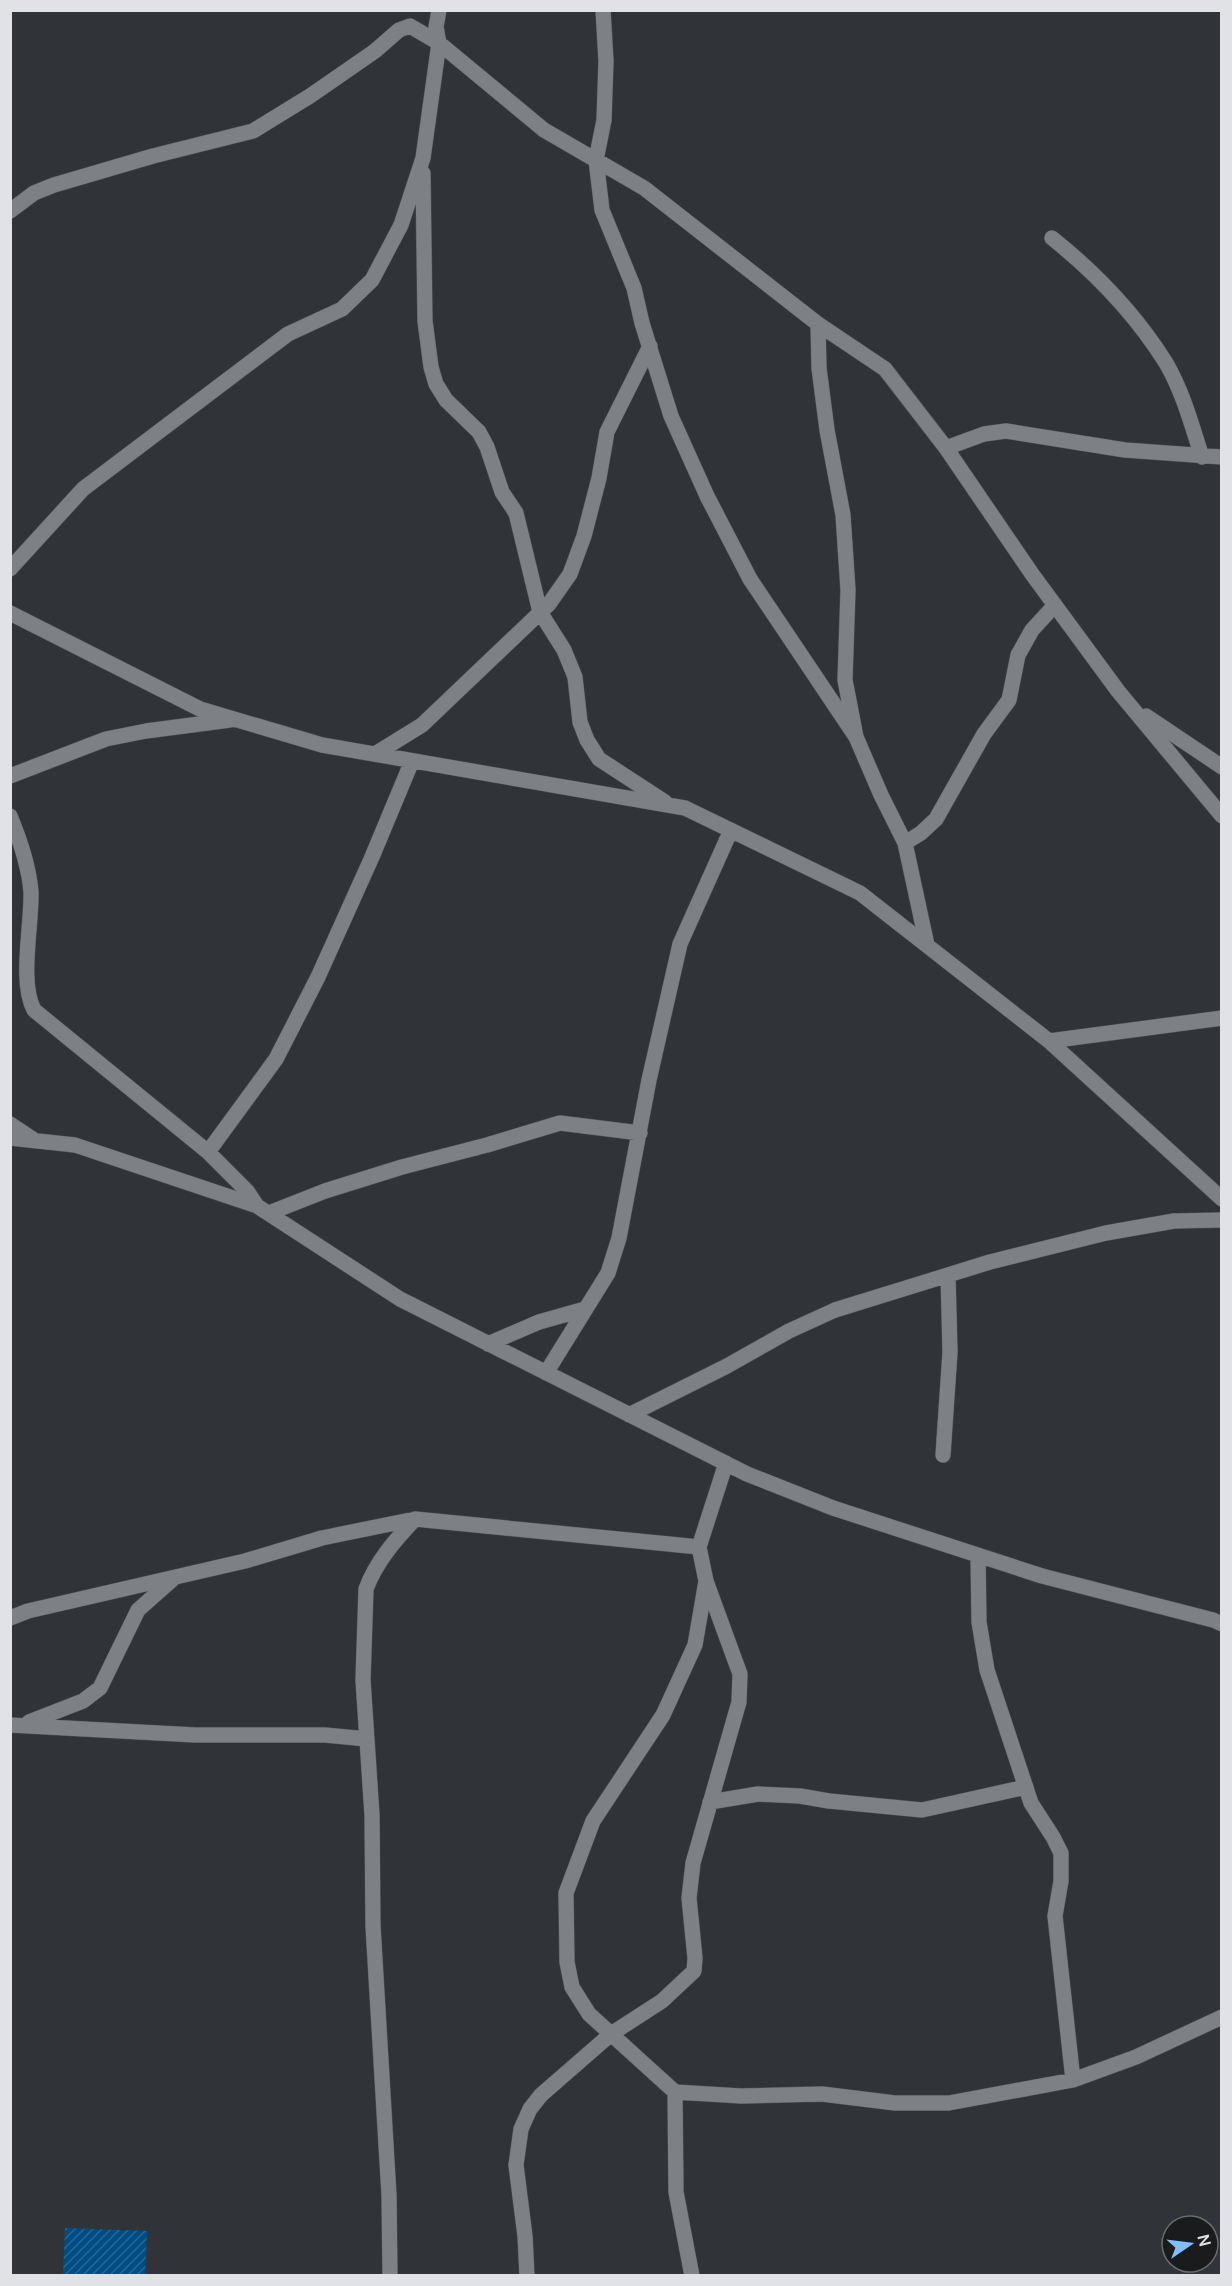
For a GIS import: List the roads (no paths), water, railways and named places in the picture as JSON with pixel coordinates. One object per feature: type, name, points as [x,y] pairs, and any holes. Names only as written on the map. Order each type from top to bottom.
[{"type":"street","points":[[439,10],[436,27],[439,43],[423,158],[425,321],[431,367],[436,384],[446,400],[478,432],[488,447],[502,492],[516,513],[540,612],[564,650],[575,677],[580,722],[587,740],[599,759],[670,805]]},
{"type":"street","points":[[603,10],[606,61],[604,120],[596,160],[602,210],[634,288],[671,416],[707,496],[750,579],[856,737],[905,843],[927,945]]},
{"type":"street","points":[[10,211],[34,193],[54,185],[153,156],[253,131],[375,51],[404,27],[410,26],[439,43],[544,130],[644,188],[818,324],[885,369],[946,447],[1055,605],[1131,706],[1221,816]]},
{"type":"street","points":[[10,569],[83,489],[288,334],[342,309],[372,280],[401,225],[423,158]]},
{"type":"street","points":[[1052,238],[1122,302],[1166,364],[1184,402],[1203,457]]},
{"type":"street","points":[[818,324],[819,368],[827,430],[843,515],[848,590],[845,680],[856,737]]},
{"type":"street","points":[[375,754],[422,725],[549,604],[570,574],[584,536],[608,432],[650,346]]},
{"type":"street","points":[[946,447],[984,434],[1006,431],[1125,450],[1221,457]]},
{"type":"street","points":[[905,843],[921,833],[936,819],[984,734],[1009,700],[1018,655],[1032,630],[1055,605]]},
{"type":"street","points":[[10,613],[200,709],[322,745],[685,808],[731,830],[860,893],[1049,1041],[1221,1199]]},
{"type":"street","points":[[1131,706],[1221,767]]},
{"type":"street","points":[[10,776],[106,739],[146,731],[236,719]]},
{"type":"street","points":[[208,1152],[276,1059],[313,988],[412,761]]},
{"type":"street","points":[[10,816],[22,847],[31,889],[27,990],[34,1010],[208,1152],[263,1210]]},
{"type":"street","points":[[546,1373],[608,1273],[619,1238],[649,1080],[680,944],[731,830]]},
{"type":"street","points":[[1049,1041],[1221,1018]]},
{"type":"street","points":[[263,1210],[402,1167],[560,1123],[640,1133]]},
{"type":"street","points":[[10,1124],[37,1141]]},
{"type":"street","points":[[10,1138],[75,1145],[263,1210],[400,1299],[747,1474],[833,1508],[1042,1576],[1221,1624]]},
{"type":"street","points":[[629,1414],[727,1366],[789,1331],[835,1310],[990,1262],[1106,1233],[1174,1221],[1221,1220]]},
{"type":"street","points":[[943,1455],[950,1352],[948,1275]]},
{"type":"street","points":[[488,1344],[539,1322],[585,1309]]},
{"type":"street","points":[[528,2276],[516,2165],[521,2129],[530,2109],[541,2095],[611,2034],[662,2001],[694,1971],[695,1958],[689,1898],[693,1863],[739,1702],[740,1674],[706,1581],[699,1547],[726,1463]]},
{"type":"street","points":[[10,1618],[28,1611],[245,1561],[321,1538],[415,1519],[699,1547]]},
{"type":"street","points":[[390,2276],[389,2195],[373,1926],[372,1815],[363,1680],[366,1589],[370,1576],[391,1545],[415,1519]]},
{"type":"street","points":[[978,1555],[979,1622],[987,1670],[1031,1803],[1061,1853],[1062,1881],[1055,1916],[1073,2080]]},
{"type":"street","points":[[16,1725],[54,1714],[83,1701],[100,1688],[138,1610],[175,1577]]},
{"type":"street","points":[[706,1581],[695,1645],[663,1715],[593,1821],[566,1893],[567,1962],[572,1987],[589,2014],[675,2092],[741,2096],[822,2094],[895,2103],[949,2103],[1073,2080],[1136,2057],[1221,2017]]},
{"type":"street","points":[[16,1725],[195,1735],[325,1735],[367,1739]]},
{"type":"street","points":[[710,1802],[758,1794],[800,1796],[922,1810],[1026,1787]]},
{"type":"street","points":[[675,2092],[676,2192],[692,2276]]}]
